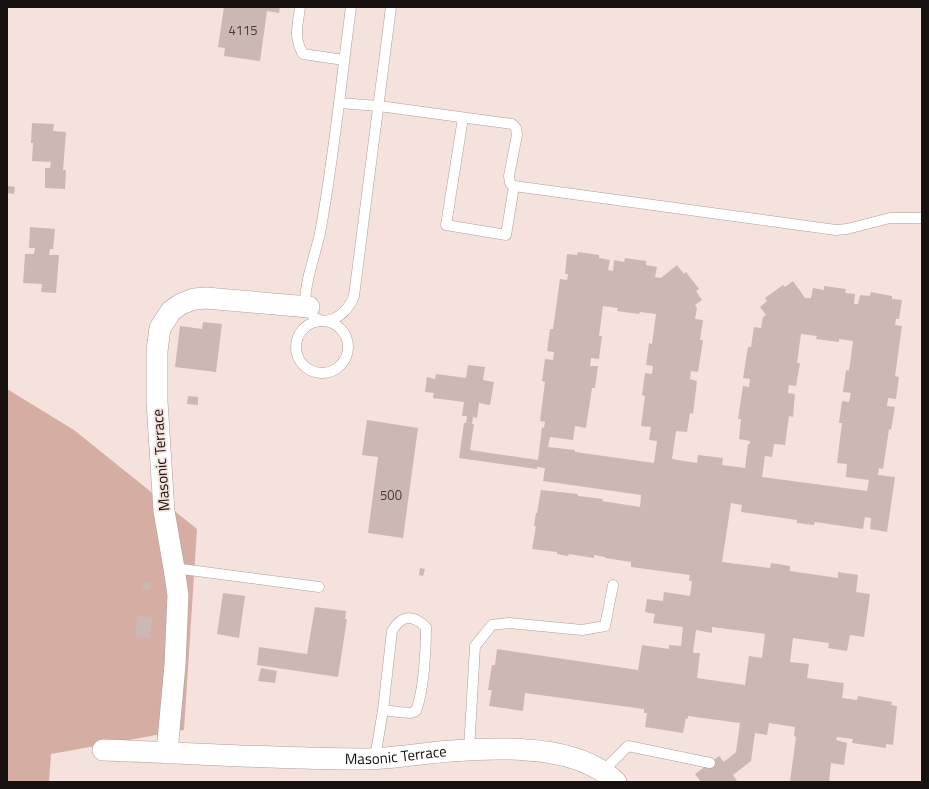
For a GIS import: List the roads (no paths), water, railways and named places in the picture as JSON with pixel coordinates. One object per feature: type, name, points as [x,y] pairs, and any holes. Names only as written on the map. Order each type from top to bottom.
[{"type":"street","name":"Masonic Terrace","points":[[167,752],[175,657],[178,595],[164,511],[157,401],[157,351],[160,328],[171,311],[181,304],[194,299],[229,299],[309,307]]},
{"type":"street","name":"Masonic Terrace","points":[[103,750],[224,755],[391,758],[451,751],[506,749],[550,753],[586,762],[610,776]]},
{"type":"lane","points":[[300,7],[296,34],[297,45],[303,54],[344,60]]},
{"type":"lane","points":[[352,7],[320,234],[308,284],[306,300],[317,319],[325,322],[333,324],[342,332],[347,343],[347,350],[345,358],[334,370],[318,373],[304,366],[296,352],[296,344],[298,336],[303,329],[313,323],[325,322],[335,319],[351,305],[354,296],[391,7]]},
{"type":"lane","points":[[339,103],[379,106],[512,124],[516,128],[517,135],[509,176],[510,183],[514,186],[836,230],[848,229],[877,220],[890,218],[922,218]]},
{"type":"lane","points":[[463,118],[446,225],[506,235],[514,186]]},
{"type":"lane","points":[[174,568],[319,586]]},
{"type":"lane","points":[[469,750],[475,646],[492,625],[509,623],[582,630],[605,626],[613,585]]},
{"type":"lane","points":[[375,758],[383,710],[392,631],[397,623],[406,618],[419,620],[426,627],[426,645],[419,702],[416,711],[410,713],[383,710]]},
{"type":"lane","points":[[610,776],[628,746],[710,763]]}]
